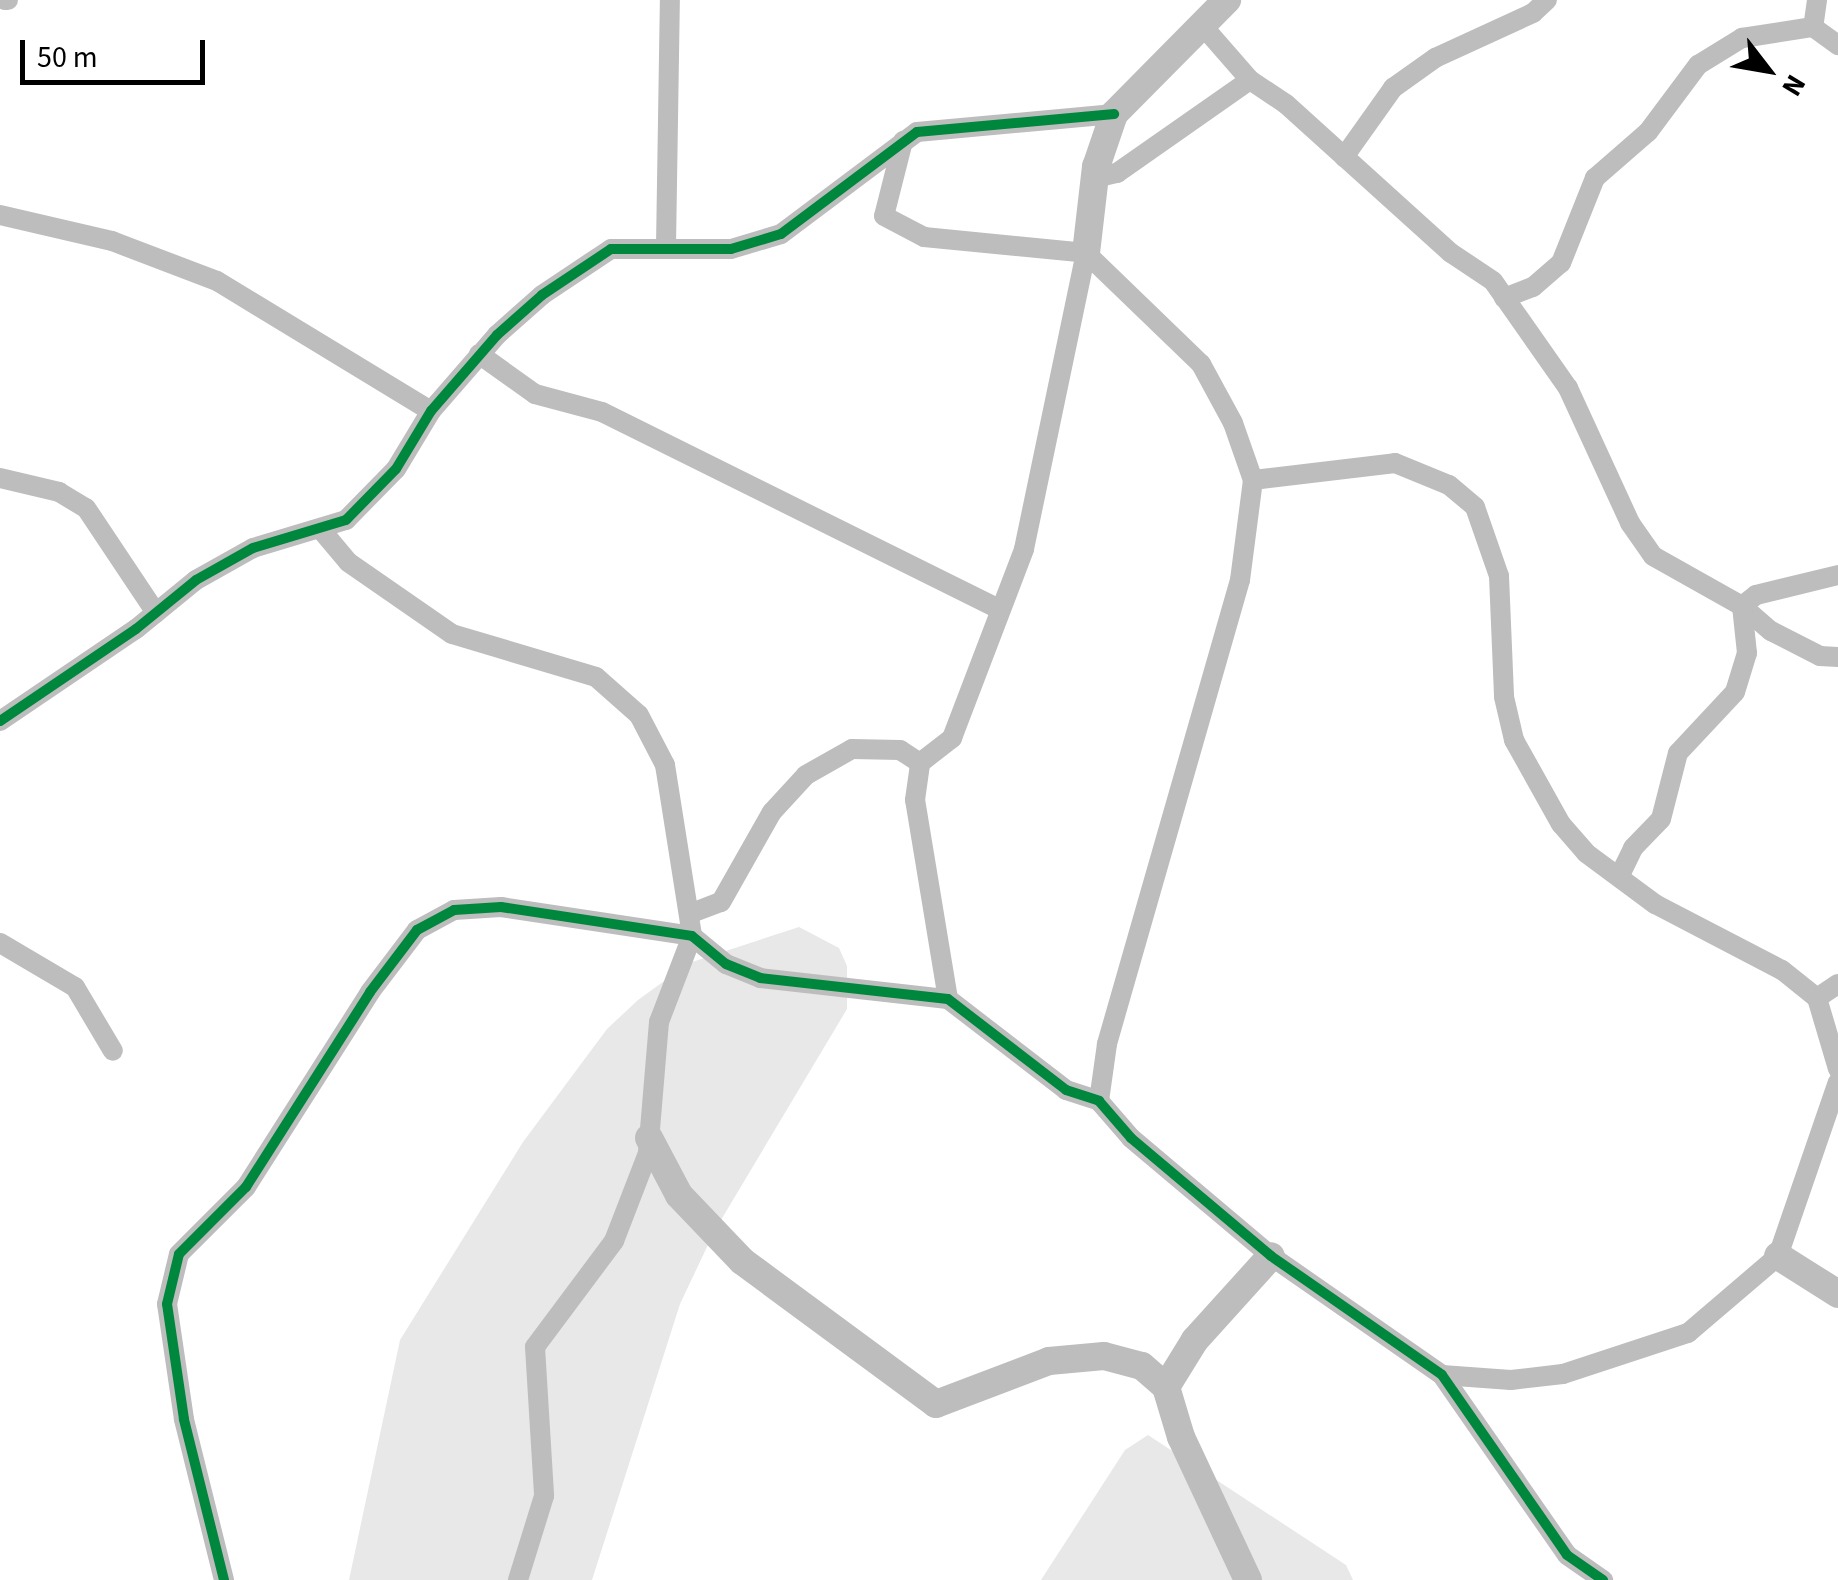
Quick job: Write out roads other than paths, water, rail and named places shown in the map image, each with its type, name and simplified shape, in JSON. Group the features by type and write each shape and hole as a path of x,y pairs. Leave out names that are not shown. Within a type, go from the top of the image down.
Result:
{"street":[{"path":"666,247 670,0"},
{"path":"948,999 916,800 920,763 952,738 1028,532 1086,253 1095,178 1114,114 1227,0"},
{"path":"1344,157 1393,88 1435,58 1533,13 1547,0"},
{"path":"1813,27 1817,0"},
{"path":"1202,24 1250,80 1504,298 1568,388 1630,523 1653,556 1742,606 1770,632 1820,656 1838,657"},
{"path":"1504,298 1533,288 1561,263 1595,178 1648,132 1698,64 1742,38 1813,27 1838,45"},
{"path":"1095,178 1118,173 1250,80"},
{"path":"0,721 156,613 196,580 253,548 323,532 346,520 396,469 431,411 479,354 542,295 611,249 731,249 782,234 917,132 1114,114"},
{"path":"902,141 883,203 884,216 899,228 959,242 1086,253 1201,364 1233,423 1253,480 1240,580 1108,1044 1099,1100"},
{"path":"0,215 112,241 216,282 431,411"},
{"path":"479,354 535,394 602,412 998,609"},
{"path":"1253,480 1394,463 1449,484 1476,507 1499,576 1504,697 1514,740 1561,824 1586,853 1654,904 1782,970 1817,998 1838,1069"},
{"path":"0,478 59,492 86,508 156,613"},
{"path":"323,532 348,562 452,634 596,677 639,715 666,765 691,925 660,1022 650,1138 614,1242 535,1348 544,1496 518,1580"},
{"path":"1742,606 1756,595 1838,575"},
{"path":"1620,875 1632,848 1662,819 1678,753 1735,692 1747,653 1742,606"},
{"path":"691,925 720,902 772,812 806,775 852,749 900,750 920,763"},
{"path":"224,1580 184,1419 168,1304 180,1254 246,1187 370,992 418,930 454,910 501,906 691,925 726,964 760,978 948,999 1066,1090 1099,1100 1132,1138 1271,1256 1442,1374 1566,1555 1602,1580"},
{"path":"0,943 76,987 113,1051"},
{"path":"1817,998 1838,984"},
{"path":"1442,1374 1512,1380 1563,1374 1688,1333 1778,1256 1838,1082"},
{"path":"650,1138 679,1195 742,1261 936,1404 1049,1361 1104,1356 1142,1366 1166,1387 1181,1437 1248,1580"},
{"path":"1166,1387 1195,1340 1271,1256"},
{"path":"1778,1256 1838,1294"}]}
